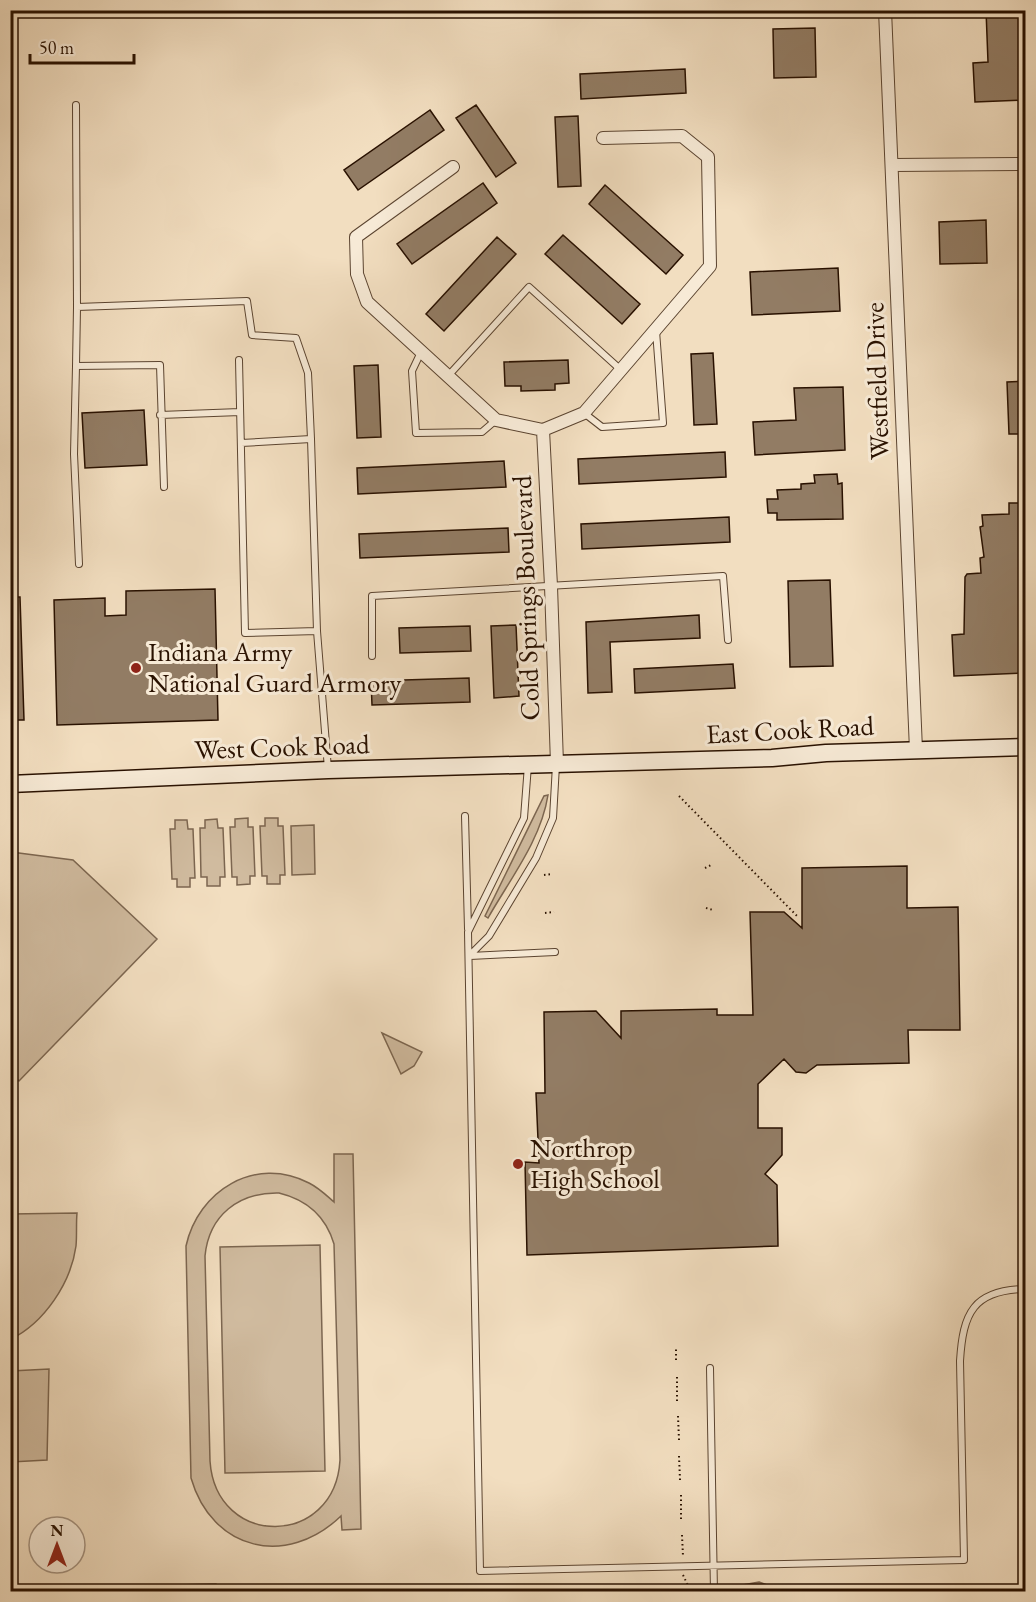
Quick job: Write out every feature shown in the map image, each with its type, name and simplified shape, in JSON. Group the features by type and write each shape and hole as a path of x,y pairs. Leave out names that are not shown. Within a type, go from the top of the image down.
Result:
{"main road":[{"name":"East Cook Road","path":"556,764 1026,747"},
{"name":"West Cook Road","path":"10,784 328,770 556,764"}],"street":[{"name":"Westfield Drive","path":"885,10 916,750"},
{"path":"453,167 356,237 357,274 367,302 496,420 543,430 584,413 710,266 708,157 682,136 603,138"},
{"path":"893,165 1026,164"},
{"name":"Cold Springs Boulevard","path":"543,430 551,586 556,764"}],"lane":[{"path":"76,105 77,307 74,454 79,564"},
{"path":"448,376 529,287 621,370"},
{"path":"77,307 247,301 252,335 296,338 308,373 317,631 328,770"},
{"path":"584,413 602,427 663,423 656,329"},
{"path":"421,351 412,371 416,433 482,432 496,420"},
{"path":"239,360 245,633 317,631"},
{"path":"76,366 160,365 164,487"},
{"path":"160,415 240,412"},
{"path":"241,443 311,439"},
{"path":"372,656 372,596 723,576 728,640"},
{"path":"469,956 489,936 536,858 553,818 556,764"},
{"path":"468,932 524,818 528,765"},
{"path":"465,816 480,1571 964,1560 960,1361 962,1333 969,1311 994,1293 1026,1289"},
{"path":"469,956 555,952"},
{"path":"710,1368 714,1592"}],"path":[{"path":"679,796 798,917"},
{"path":"705,868 713,864"},
{"path":"544,875 552,874"},
{"path":"706,908 713,910"},
{"path":"546,913 554,912"},
{"path":"676,1348 676,1360"},
{"path":"677,1377 677,1402"},
{"path":"678,1416 679,1440"},
{"path":"679,1456 680,1480"},
{"path":"681,1495 681,1519"},
{"path":"682,1535 683,1559"},
{"path":"683,1574 691,1592"},
{"path":"887,1592 1026,1588"}],"shaded area":[{"path":"548,795 539,828 532,843 488,918 485,916 544,796"},
{"path":"248,818 248,827 253,827 255,876 250,876 250,884 237,885 237,877 232,877 230,827 235,827 235,819"},
{"path":"265,818 278,818 278,826 283,826 285,875 280,875 280,884 267,884 267,876 262,876 260,826 265,826"},
{"path":"217,819 218,828 223,828 225,877 220,877 220,886 207,886 207,877 201,877 200,828 205,828 205,820"},
{"path":"175,820 187,820 188,829 193,829 195,878 190,878 190,887 177,887 177,879 172,879 170,829 175,829"},
{"path":"314,825 315,874 292,875 291,826"},
{"path":"11,852 73,860 157,939 19,1081 10,1072"},
{"path":"382,1033 422,1052 414,1066 401,1074"},
{"path":"334,1154 353,1154 361,1529 342,1530 341,1516 320,1532 298,1542 275,1546 254,1544 233,1536 216,1522 201,1503 191,1478 186,1246 193,1226 203,1209 232,1183 250,1176 269,1173 289,1175 313,1185 334,1202","holes":["279,1193 307,1205 321,1218 334,1244 340,1460 333,1489 318,1510 298,1522 275,1526 252,1523 232,1510 217,1490 210,1461 205,1256 213,1229 228,1209 239,1202 264,1194"]},
{"path":"77,1213 76,1246 62,1287 45,1312 23,1332 11,1339 11,1214"},
{"path":"320,1245 325,1471 225,1473 220,1247"},
{"path":"49,1369 47,1460 11,1462 11,1371"},
{"path":"759,1582 780,1590 797,1591 734,1591 737,1586"},
{"path":"216,1584 222,1591 10,1591 11,1589"}],"building":[{"path":"986,10 1026,10 1026,100 975,102 973,63 988,62"},
{"path":"815,28 816,77 774,78 773,29"},
{"path":"685,69 686,93 581,99 580,74"},
{"path":"476,105 516,163 496,177 456,118"},
{"path":"430,110 444,130 358,190 344,170"},
{"path":"578,116 581,186 558,187 555,117"},
{"path":"483,183 497,203 412,264 397,244"},
{"path":"605,185 683,255 666,274 589,204"},
{"path":"986,220 987,263 940,264 939,222"},
{"path":"563,235 640,304 622,324 545,254"},
{"path":"497,237 516,254 444,331 426,314"},
{"path":"838,268 840,311 752,315 750,272"},
{"path":"713,353 717,424 694,425 691,354"},
{"path":"568,360 569,383 555,384 555,390 521,391 521,386 505,386 504,362"},
{"path":"378,365 381,437 357,438 354,366"},
{"path":"1026,381 1026,434 1009,434 1007,382"},
{"path":"843,387 845,450 755,455 753,422 796,420 794,388"},
{"path":"144,410 147,465 85,468 82,413"},
{"path":"725,452 726,477 579,484 578,459"},
{"path":"504,461 506,487 358,494 357,468"},
{"path":"837,474 838,484 842,483 843,519 777,520 777,513 768,513 767,499 778,499 777,490 801,489 801,484 815,483 814,475"},
{"path":"1009,503 1022,503 1022,514 1026,514 1026,649 1021,649 1021,673 954,676 952,635 964,634 965,577 967,574 981,573 980,558 984,557 980,527 983,526 982,515 1009,514"},
{"path":"729,517 730,542 582,549 581,524"},
{"path":"508,528 509,552 360,558 359,534"},
{"path":"830,580 833,666 790,667 788,581"},
{"name":"Indiana Army National Guard Armory","path":"215,589 218,720 57,725 54,600 105,598 105,616 126,615 126,591"},
{"path":"10,597 20,597 24,720 10,720"},
{"path":"699,615 700,638 610,642 612,692 588,693 586,622"},
{"path":"516,625 519,696 494,698 491,626"},
{"path":"470,626 471,651 400,653 399,628"},
{"path":"733,664 735,688 635,693 634,669"},
{"path":"469,678 470,702 372,705 371,681"},
{"name":"Northrop High School","path":"907,866 907,908 958,907 960,1030 908,1030 909,1063 817,1065 806,1073 796,1072 784,1059 758,1084 758,1128 782,1128 782,1155 765,1174 777,1185 778,1246 527,1255 525,1162 539,1163 536,1093 545,1093 544,1012 596,1011 621,1038 621,1011 717,1009 717,1015 753,1015 750,912 784,912 802,928 802,868"}],"place":[{"name":"Indiana Army National Guard Armory","path":"136,668"},
{"name":"Northrop High School","path":"518,1164"}]}
